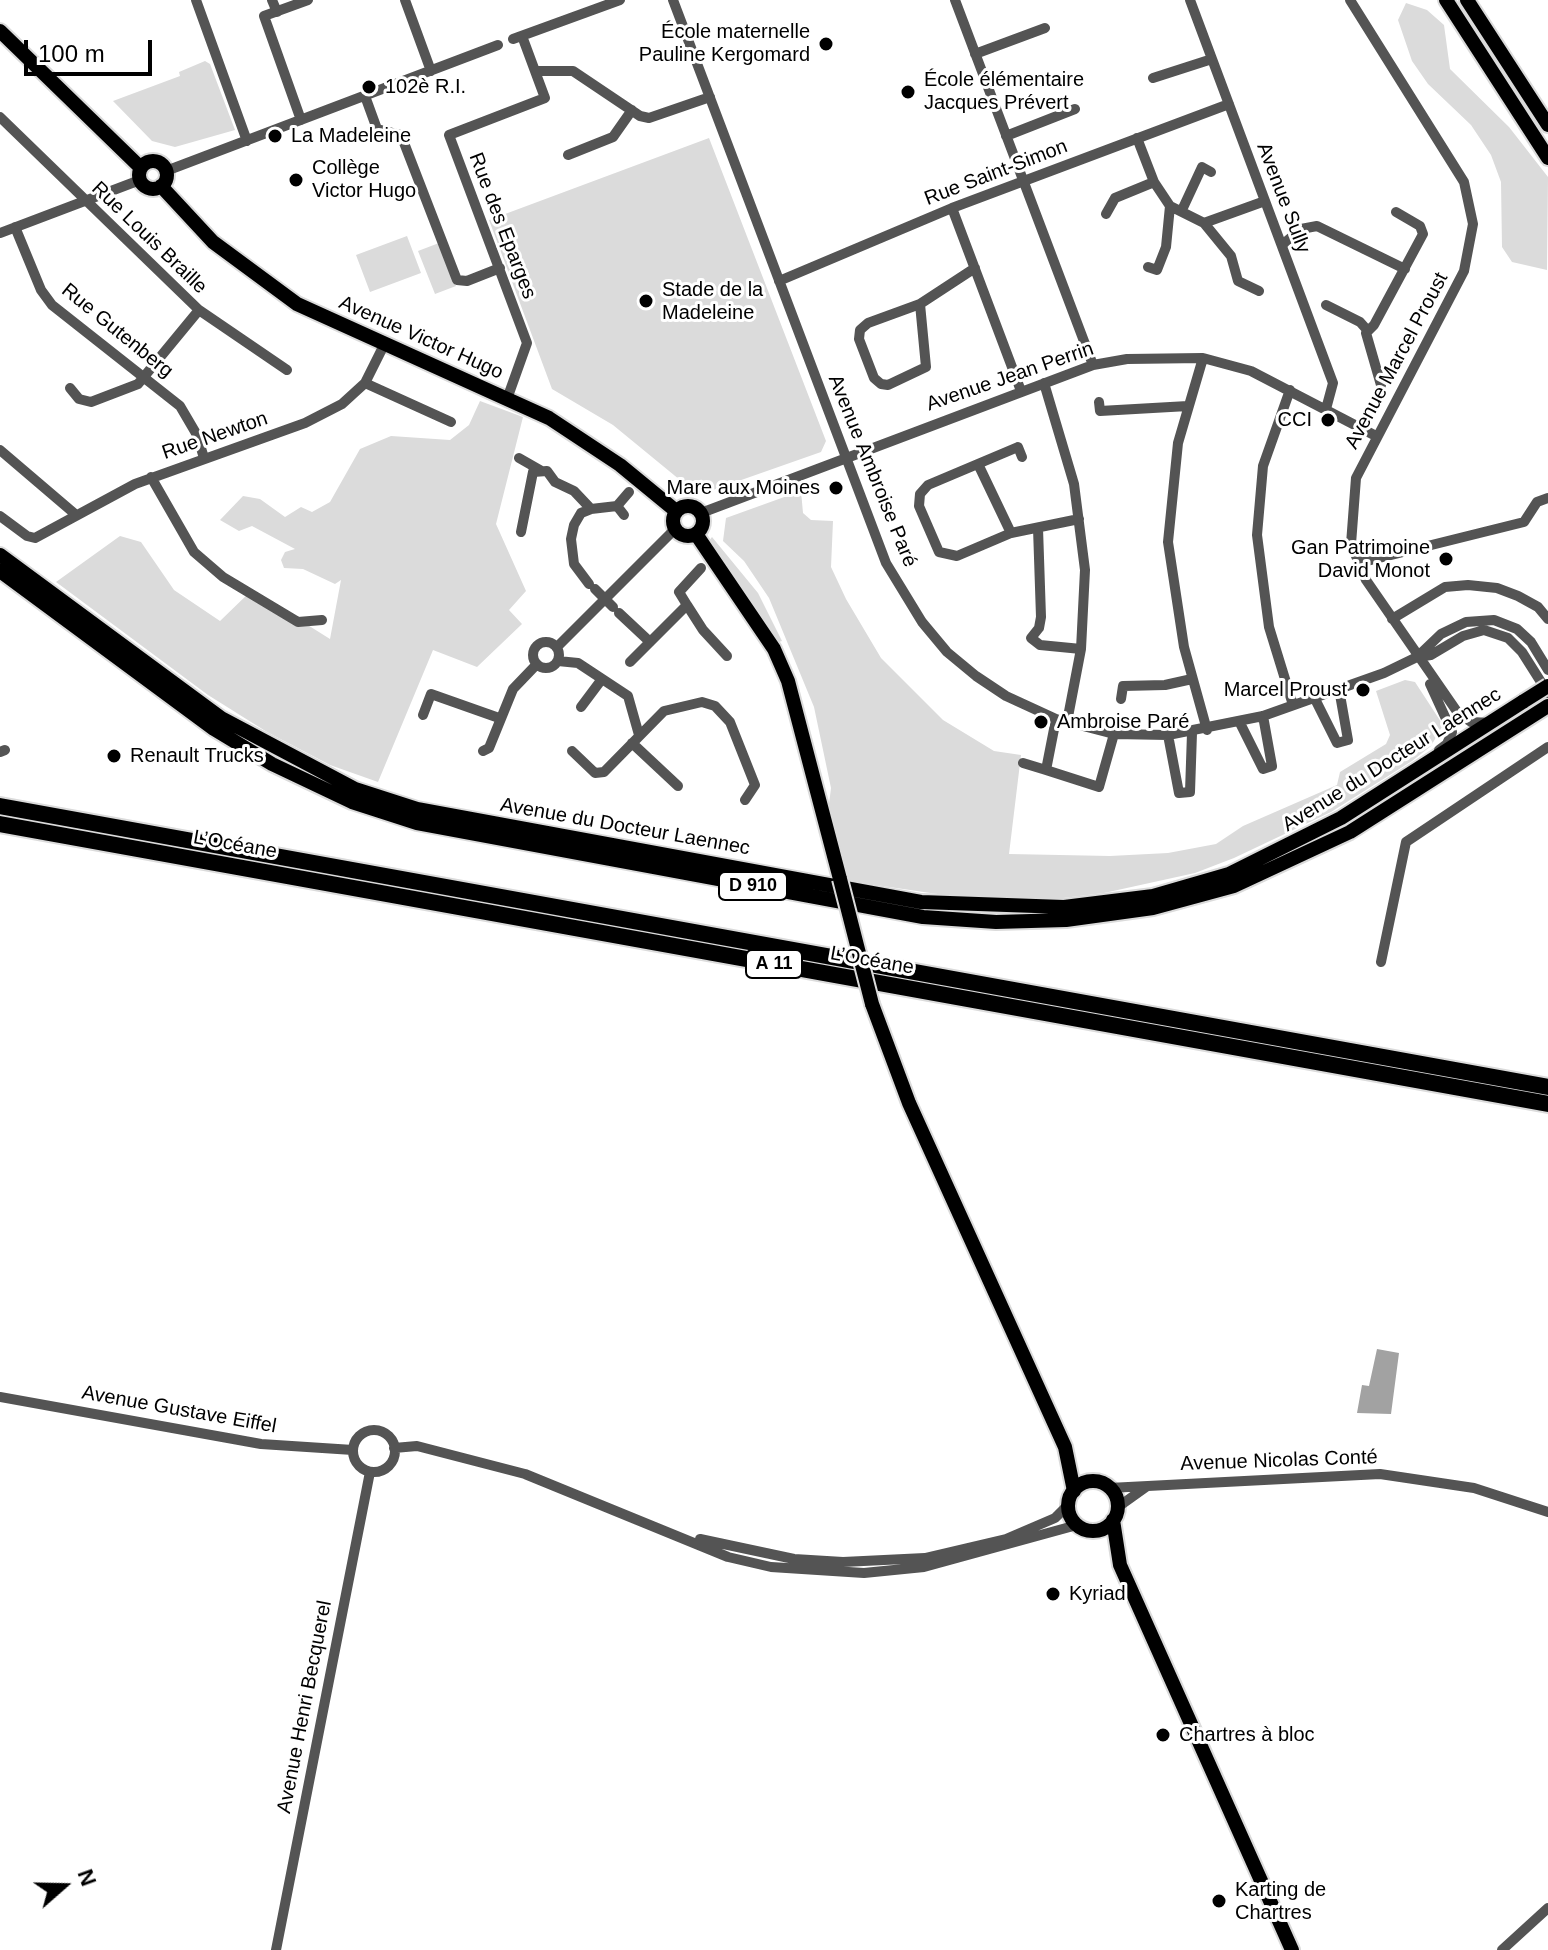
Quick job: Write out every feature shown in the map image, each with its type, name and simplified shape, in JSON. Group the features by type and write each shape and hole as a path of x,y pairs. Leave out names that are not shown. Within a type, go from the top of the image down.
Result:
{"highway":[{"name":"L’Océane","path":"0,806 1548,1087"},
{"name":"L’Océane","path":"0,824 1548,1104"}],"main road":[{"path":"1446,0 1548,158"},
{"path":"1467,0 1548,125"},
{"path":"0,31 141,174 149,189 161,186 166,171 157,162 148,162 141,174"},
{"name":"Avenue Victor Hugo","path":"161,186 213,242 297,304 507,399 583,439 676,511"},
{"path":"689,505 701,513 702,527 696,534 687,536 675,529 676,511 689,505"},
{"path":"696,534 774,649 795,697 872,1004 909,1103 1065,1447 1074,1491 1068,1505 1084,1528 1120,1565"},
{"name":"Avenue du Docteur Laennec","path":"0,555 221,718 355,789 417,809 921,902 1064,907 1153,896 1229,874 1289,847 1548,686"},
{"name":"Avenue du Docteur Laennec","path":"0,571 214,729 272,764 352,802 417,823 923,917 996,922 1066,920 1153,908 1234,886 1350,832 1548,706"},
{"path":"1065,1447 1094,1482 1109,1488 1120,1565 1292,1950"},
{"path":"1074,1491 1094,1482"},
{"path":"1084,1528 1105,1528 1115,1514"}],"street":[{"path":"196,0 247,141"},
{"path":"272,0 277,12"},
{"path":"301,120 264,16 308,0"},
{"path":"405,0 431,71"},
{"name":"Rue des Eparges","path":"507,399 527,343 449,135 545,98 536,71 518,37 620,0"},
{"name":"Avenue Ambroise Paré","path":"673,0 886,563 922,622 947,652 976,676 1006,696 1062,720 1114,734 1192,733 1263,716 1417,657 1431,655 1463,636 1484,630 1508,638 1522,652 1548,693"},
{"path":"955,0 1093,365"},
{"name":"Avenue Sully","path":"1190,0 1333,383 1326,409"},
{"name":"Avenue Marcel Proust","path":"1350,0 1464,182 1473,224 1464,271 1356,478 1351,544 1392,619 1458,713 1471,722 1491,723"},
{"path":"975,54 1045,28"},
{"path":"166,171 498,45"},
{"path":"1153,78 1212,59"},
{"path":"536,71 573,71 640,116 657,117 710,97"},
{"path":"365,96 377,129 401,135 457,280 467,281 500,268"},
{"name":"Rue Saint-Simon","path":"779,281 952,208 1229,104"},
{"path":"1006,136 1075,109"},
{"path":"568,155 613,137 632,110"},
{"name":"Rue Louis Braille","path":"0,117 199,310 287,370"},
{"path":"1137,138 1154,182 1170,206 1204,223 1231,256 1238,281 1259,291"},
{"path":"1182,210 1202,167 1211,172"},
{"path":"0,233 85,201 141,174"},
{"path":"1106,214 1115,198 1154,182"},
{"path":"1204,223 1265,201"},
{"path":"1148,267 1157,270 1166,247 1170,206"},
{"path":"952,208 1021,391"},
{"path":"1381,385 1366,341 1368,331 1423,234 1420,226 1396,212"},
{"path":"1282,245 1301,229 1317,226 1405,269"},
{"name":"Rue Gutenberg","path":"15,227 41,290 52,305 180,406 197,435 204,458"},
{"path":"920,304 926,367 910,376 881,384 874,378 859,339 860,330 868,323 920,304 975,268"},
{"path":"1326,305 1360,322 1368,331"},
{"path":"70,388 79,399 98,402 129,389 144,378 199,310"},
{"name":"Rue Newton","path":"0,516 27,536 35,538 75,514 151,477 305,423 342,404 365,383 384,345"},
{"name":"Avenue Jean Perrin","path":"701,513 845,456 1093,365 1156,356 1203,358 1251,371 1376,436"},
{"path":"1203,358 1172,475 1168,542 1177,614 1207,730"},
{"path":"365,383 451,422"},
{"path":"1044,383 1067,455 1085,570 1081,649 1046,770"},
{"path":"1290,390 1263,466 1257,535 1269,627 1293,705"},
{"path":"1099,402 1100,411 1188,406"},
{"path":"1022,457 1018,447 928,485 920,494 919,506 939,552 957,556 1011,533 1079,519"},
{"path":"0,450 75,514"},
{"path":"519,458 574,491 591,509"},
{"path":"978,464 1011,533"},
{"path":"521,532 533,472 540,470"},
{"path":"151,477 194,552 223,577 298,622 322,620"},
{"path":"629,492 620,511 591,509 581,513 571,539 574,564 592,586 650,642"},
{"path":"1359,563 1524,522 1537,502 1548,498"},
{"path":"1038,528 1041,617 1039,628 1031,638 1040,645 1081,649"},
{"path":"558,661 557,647 675,529"},
{"path":"701,568 679,592 703,630 727,656"},
{"path":"1392,619 1445,587 1468,585 1497,588 1518,596 1538,607 1548,619"},
{"path":"630,662 687,605"},
{"path":"1417,657 1441,634 1466,622 1494,620 1517,629 1531,642 1548,670"},
{"path":"537,664 533,656 539,644 546,642 557,647"},
{"name":"Avenue Marcel Proust","path":"1377,795 1447,744 1452,732 1417,657"},
{"path":"537,664 550,667 558,661 578,663 628,696 636,739 678,786"},
{"path":"483,751 489,748 513,689 537,664"},
{"path":"581,707 602,679"},
{"path":"1121,699 1123,686 1165,685 1192,679"},
{"path":"1314,697 1337,743 1348,740 1339,689"},
{"path":"423,715 431,694 499,718"},
{"path":"572,751 595,773 604,772 664,711 702,702 715,706 730,722 738,749 753,774 755,785 745,800"},
{"path":"1240,723 1263,769 1272,766 1263,716"},
{"path":"1168,735 1179,793 1190,792 1192,733"},
{"path":"1023,763 1099,787 1114,734"},
{"path":"1381,962 1406,842 1548,747"},
{"name":"Avenue Gustave Eiffel","path":"0,1397 261,1444 353,1450"},
{"path":"370,1431 383,1433 394,1448 388,1467 370,1472 359,1466 353,1450 358,1438 370,1431"},
{"path":"394,1448 417,1446 525,1474 728,1557 771,1567 864,1573 937,1564 1084,1528"},
{"name":"Avenue Henri Becquerel","path":"276,1950 370,1472"},
{"name":"Avenue Nicolas Conté","path":"1109,1488 1151,1484 1237,1484 1330,1474 1380,1474 1474,1488 1548,1512"},
{"path":"1115,1514 1151,1484"},
{"path":"772,1562 794,1559 885,1561 966,1550 1039,1526 1068,1505"},
{"path":"667,1532 794,1559"},
{"path":"1502,1950 1548,1908"}],"shaded area":[{"path":"1406,3 1427,10 1444,25 1450,69 1509,127 1548,177 1547,270 1512,262 1502,247 1501,182 1491,155 1471,125 1428,84 1412,61 1398,20"},
{"path":"205,61 210,64 235,130 175,147 152,141 113,101 180,76 179,72"},
{"name":"Stade de la Madeleine","path":"709,138 826,441 821,452 710,491 680,480 613,425 552,389 489,220"},
{"path":"407,236 421,273 370,292 356,255"},
{"path":"439,243 456,286 435,294 418,251"},
{"path":"480,401 523,417 496,524 526,591 509,610 522,624 477,667 433,650 378,782 330,765 267,732 208,695 56,582 120,536 141,542 174,590 220,621 252,590 330,639 341,580 335,584 303,569 284,568 281,560 285,552 295,549 252,526 239,531 220,520 243,496 260,499 285,517 301,507 312,512 330,502 360,449 391,436 450,440 469,425"},
{"path":"801,491 803,513 811,520 833,521 831,567 881,658 943,720 994,751 1021,755 1009,854 1110,856 1168,853 1216,844 1243,826 1337,785 1340,772 1386,744 1390,735 1376,691 1405,680 1415,682 1443,725 1431,746 1412,761 1331,812 1195,873 1104,893 1055,899 965,898 848,881 829,804 831,788 814,707 769,598 744,561 723,541 726,518"},
{"path":"712,537 758,593 782,641 776,643 715,553 709,541"},
{"path":"1377,1349 1399,1353 1391,1414 1357,1413 1362,1385 1369,1386"}],"place":[{"name":"École maternelle Pauline Kergomard","path":"826,44"},
{"name":"102è R.I.","path":"369,87"},
{"name":"École élémentaire Jacques Prévert","path":"908,92"},
{"name":"La Madeleine","path":"275,136"},
{"name":"Collège Victor Hugo","path":"296,180"},
{"name":"Stade de la Madeleine","path":"646,301"},
{"name":"CCI","path":"1328,420"},
{"name":"Mare aux Moines","path":"836,488"},
{"name":"Gan Patrimoine David Monot","path":"1446,559"},
{"name":"Marcel Proust","path":"1363,690"},
{"name":"Ambroise Paré","path":"1041,722"},
{"name":"Renault Trucks","path":"114,756"},
{"name":"Kyriad","path":"1053,1594"},
{"name":"Chartres à bloc","path":"1163,1735"},
{"name":"Karting de Chartres","path":"1219,1901"}]}
